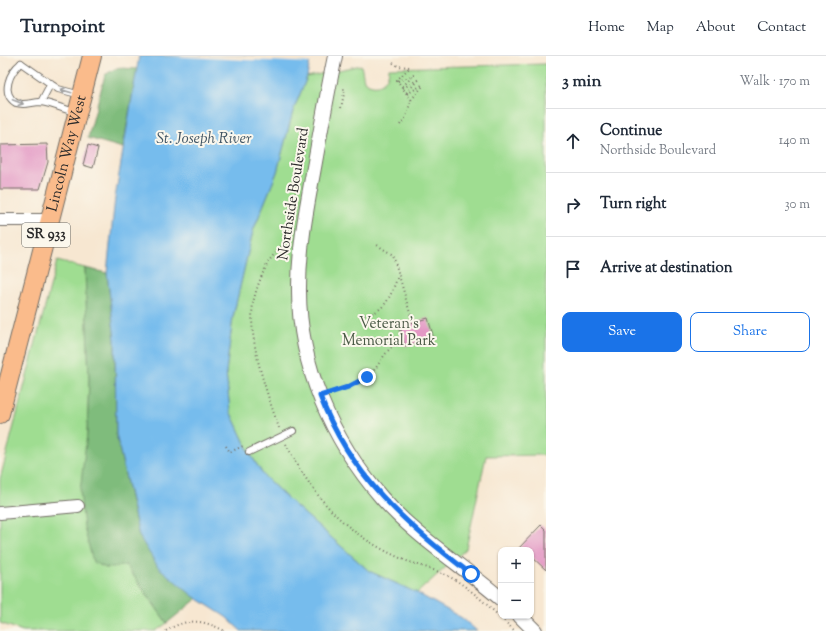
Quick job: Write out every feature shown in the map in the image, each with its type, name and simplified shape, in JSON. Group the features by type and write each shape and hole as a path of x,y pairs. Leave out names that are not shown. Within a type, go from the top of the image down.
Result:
{"main road":[{"name":"Lincoln Way West","path":"0,414 3,395 92,56"}],"street":[{"name":"Northside Boulevard","path":"335,56 304,224 299,265 302,331 307,355 320,396 337,434 348,454 383,499 423,536 498,597"},
{"path":"0,220 50,220"},
{"path":"0,513 78,506"},
{"path":"523,619 535,631"}],"lane":[{"path":"77,113 42,102 26,105 15,102 8,95 6,84 12,70 22,59 58,89 82,96"},
{"path":"42,102 50,83"},
{"path":"250,452 294,431"}],"path":[{"path":"393,63 398,66 410,67 396,80 411,100"},
{"path":"398,81 415,76 402,87"},
{"path":"402,87 419,79 407,94"},
{"path":"400,125 406,117 411,100 423,86 422,85 407,94"},
{"path":"320,396 348,387 367,377 388,351 396,343 402,342 398,323 412,320 393,255 377,245"},
{"path":"364,315 374,314 387,302 399,275"},
{"path":"166,631 188,622 198,621 225,631"}],"green space":[{"name":"Veteran's Memorial Park","path":"546,64 546,455 486,456 466,549 417,593 369,571 264,476 249,452 230,411 226,372 233,317 253,231 277,172 293,111 307,77 361,65 364,81 369,84 378,85 385,81 389,68"},
{"path":"121,68 137,69 123,148 88,138 105,75 113,70"},
{"path":"57,261 85,268 89,379 87,434 106,568 126,565 167,623 156,631 23,631 0,623 0,479"},
{"path":"85,268 107,273 115,340 116,434 139,536 198,598 167,623 126,565 106,568 93,562 84,527 80,491 87,434 89,379"}],"water":[{"name":"St. Joseph River","path":"139,56 311,56 307,77 293,111 277,172 253,231 233,317 226,372 230,411 249,452 264,476 289,500 369,571 417,593 462,618 477,631 241,631 226,617 193,596 158,567 139,536 116,434 115,340 107,273 115,198"}],"pier":[{"path":"166,56 313,56 311,63"}],"building":[{"path":"47,144 48,162 40,189 0,189 0,145"},
{"path":"88,145 98,148 93,168 83,165"},
{"path":"428,318 434,339 405,346 400,326"},
{"path":"541,525 546,530 546,570 534,559 534,547 520,547"}],"route":[{"path":"367,377 348,387 320,396 324,408 337,434 348,454 365,478 383,499 423,536 471,574"}]}
